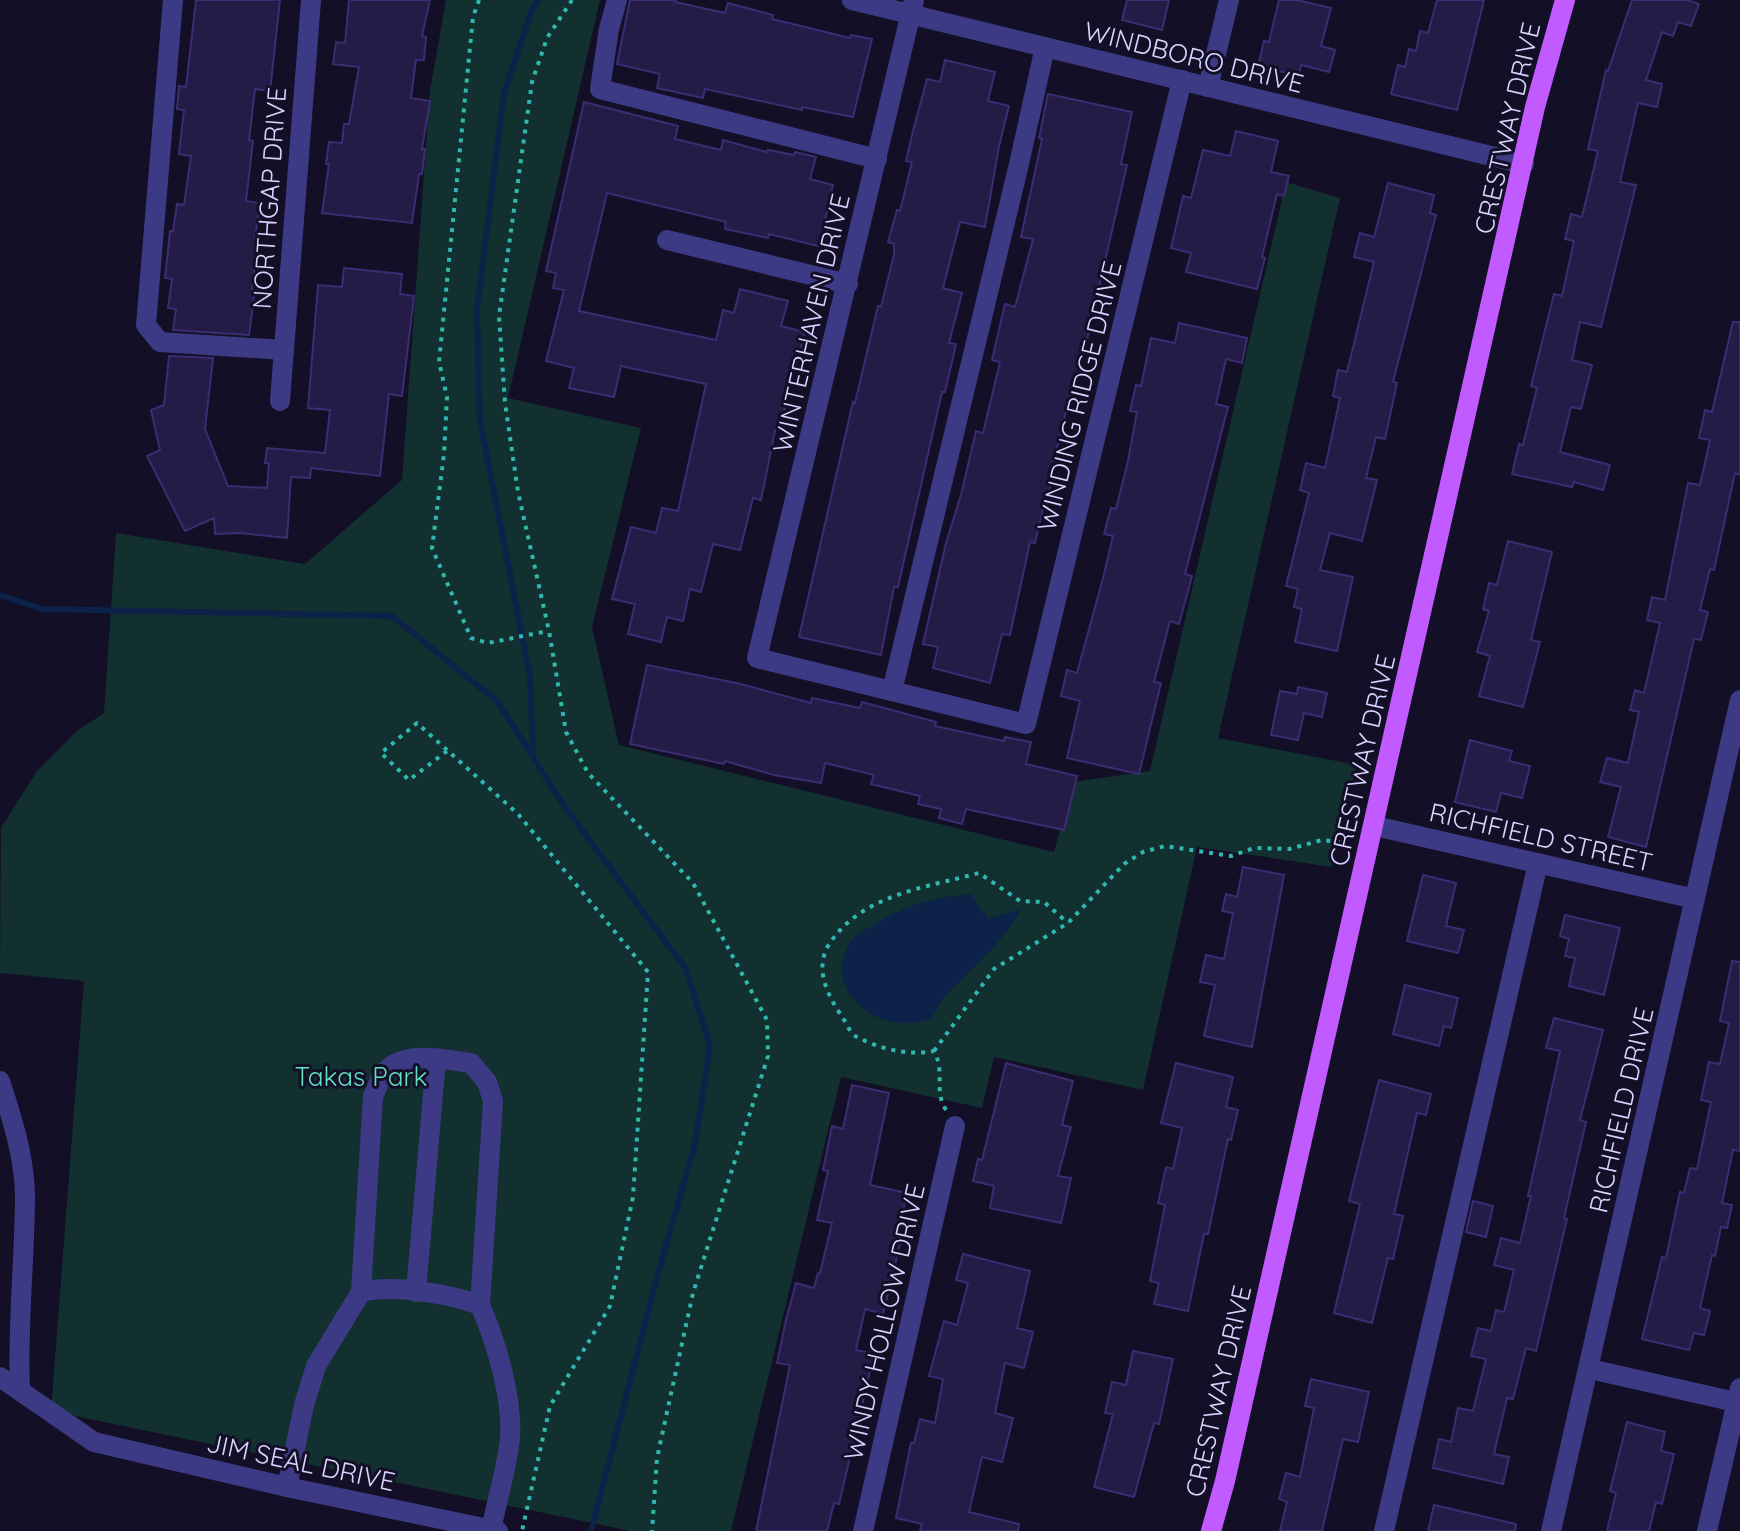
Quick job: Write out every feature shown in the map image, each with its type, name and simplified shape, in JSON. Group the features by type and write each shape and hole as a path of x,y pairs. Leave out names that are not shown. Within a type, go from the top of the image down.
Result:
{"main road":[{"name":"CRESTWAY DRIVE","path":"1211,1531 1372,836 1535,107 1565,0"}],"street":[{"path":"173,0 146,325 160,342 284,350"},
{"name":"NORTHGAP DRIVE","path":"280,401 311,0"},
{"path":"617,0 609,29 600,89 877,159"},
{"name":"WINDBORO DRIVE","path":"852,0 912,7 1045,47 1524,164"},
{"path":"1208,87 1229,0"},
{"name":"WINTERHAVEN DRIVE","path":"892,691 757,658 912,7"},
{"path":"892,691 1045,47"},
{"name":"WINDING RIDGE DRIVE","path":"892,691 1026,724 1182,80"},
{"path":"667,240 848,284"},
{"name":"RICHFIELD DRIVE","path":"1551,1531 1740,700"},
{"name":"RICHFIELD STREET","path":"1372,836 1538,863 1695,899"},
{"path":"1384,1531 1538,863"},
{"path":"287,1487 304,1405 316,1366 361,1292 373,1096 385,1072 405,1059 471,1063 487,1082 493,1101 480,1305 495,1340 510,1424 495,1530"},
{"path":"416,1292 436,1059"},
{"path":"0,1081 18,1140 25,1192 18,1337 20,1390"},
{"name":"WINDY HOLLOW DRIVE","path":"863,1531 955,1126"},
{"path":"361,1292 377,1288 416,1292 465,1299 480,1305"},
{"path":"1590,1369 1739,1398 1707,1531"},
{"path":"0,1377 20,1390"},
{"name":"JIM SEAL DRIVE","path":"20,1390 94,1442 287,1487 495,1530"}],"path":[{"path":"479,0 473,17 439,362 447,397 444,454 432,548 471,638 488,643 549,631"},
{"path":"572,0 547,38 532,82 499,316 505,403 518,492 549,631 566,732 588,773 693,883 767,1020 768,1056 687,1322 657,1458 652,1531"},
{"path":"447,751 409,780 381,753 417,723 518,814 648,972 633,1197 610,1306 550,1406 522,1531"},
{"path":"1068,923 1044,902 1020,901 979,873 895,895 859,913 831,940 822,973 829,998 854,1036 890,1049 916,1054 934,1051 994,969 1068,923 1124,864 1143,852 1165,846 1231,856 1254,848 1289,849 1322,840 1372,836"},
{"path":"934,1051 941,1066 939,1098"}],"green space":[{"name":"Takas Park","path":"446,0 600,0 508,398 641,428 592,627 619,745 1054,852 1073,782 1150,771 1286,182 1340,198 1218,738 1357,765 1332,867 1197,847 1143,1090 994,1057 982,1108 841,1077 731,1531 631,1531 51,1411 84,981 0,973 1,828 37,771 77,731 104,713 116,533 305,564 402,480 430,91"}],"water":[{"path":"971,894 988,919 1021,909 1003,937 941,1001 932,1017 917,1022 891,1022 862,1008 844,984 842,970 844,954 853,939 909,907"}],"building":[{"path":"196,0 280,0 270,91 255,89 249,140 253,141 246,201 260,203 249,335 173,330 176,309 168,308 172,279 165,278 170,231 173,231 177,204 184,205 191,156 179,154 184,110 177,109 179,86 186,87"},
{"path":"349,0 430,0 422,36 426,37 424,60 416,60 411,98 430,101 422,149 425,149 422,174 419,174 412,223 322,213 329,142 342,143 344,124 349,124 359,67 333,64 336,42 345,43"},
{"path":"630,0 676,0 725,13 728,3 773,15 772,19 850,38 851,35 872,39 853,117 802,107 802,110 705,89 703,98 657,88 660,74 617,64"},
{"path":"1127,0 1169,0 1162,30 1122,20"},
{"path":"1279,0 1297,0 1331,8 1321,46 1335,50 1329,72 1301,65 1299,76 1258,66 1264,41 1269,42"},
{"path":"1437,0 1484,0 1457,110 1391,94 1398,65 1405,67 1409,49 1416,51 1420,31 1428,33"},
{"path":"1632,0 1687,0 1699,4 1691,26 1678,22 1673,36 1662,32 1646,80 1662,84 1657,107 1638,103 1620,182 1636,185 1601,327 1580,322 1572,360 1592,365 1581,409 1571,407 1560,452 1610,465 1603,490 1574,482 1572,487 1512,474 1519,444 1523,445 1537,388 1531,386 1554,294 1562,296 1574,241 1565,239 1571,214 1582,217 1598,151 1588,149 1606,70"},
{"path":"945,60 995,72 988,101 1009,106 985,227 960,222 943,288 962,293 949,343 956,344 945,392 942,392 898,587 894,587 881,655 799,637 853,402 894,255 894,244 888,242 897,210 900,211 912,162 906,161 913,131 927,79 940,82"},
{"path":"1048,94 1132,112 1121,164 1127,165 1048,496 1035,543 1030,542 1010,635 1002,634 990,683 933,668 938,647 923,644 976,431 983,433 1000,362 992,360 1005,304 1015,307 1033,239 1021,237 1042,139 1039,138"},
{"path":"584,102 678,126 675,139 721,150 723,140 767,152 794,155 795,152 816,157 810,179 833,185 822,247 769,234 768,238 725,229 726,222 607,193 579,311 716,340 723,310 734,313 740,289 788,301 781,326 805,332 780,427 776,426 761,500 753,498 740,550 713,544 701,592 690,589 683,621 667,617 661,642 628,634 635,604 612,599 631,527 656,533 662,508 678,511 706,384 621,366 614,397 569,388 574,368 546,361 564,290 553,288 556,273 546,271"},
{"path":"1236,131 1278,141 1271,172 1289,176 1284,196 1277,194 1257,289 1186,272 1191,253 1171,248 1183,196 1191,198 1203,150 1230,156"},
{"path":"1388,183 1434,195 1430,213 1436,215 1393,382 1397,383 1385,439 1376,437 1366,478 1377,480 1362,541 1330,533 1320,570 1353,577 1337,651 1295,642 1302,609 1294,607 1298,589 1286,586 1309,493 1300,490 1306,463 1325,468 1340,398 1333,396 1338,370 1347,372 1374,262 1354,257 1360,233 1374,237"},
{"path":"344,268 402,274 400,294 414,296 402,396 389,394 380,476 311,468 310,478 291,477 287,538 215,534 214,518 185,531 147,456 160,450 151,410 164,405 169,356 213,358 205,429 228,486 267,488 267,448 325,453 330,410 308,408 318,285 342,287"},
{"path":"1733,322 1740,322 1740,475 1735,473 1714,570 1710,569 1700,610 1708,612 1701,640 1694,639 1646,847 1608,837 1621,787 1600,782 1607,758 1628,763 1639,712 1630,710 1635,690 1644,693 1660,623 1647,620 1652,597 1665,600 1688,483 1700,485 1710,440 1699,438 1705,410 1712,412"},
{"path":"1179,323 1247,338 1242,363 1226,359 1216,404 1228,407 1185,574 1192,576 1179,624 1170,621 1154,682 1161,683 1139,774 1067,758 1080,701 1061,696 1067,670 1077,673 1103,578 1113,536 1104,534 1111,508 1116,509 1128,461 1137,412 1130,411 1136,385 1141,386 1151,338 1175,343"},
{"path":"1508,541 1552,552 1531,640 1540,642 1523,707 1479,696 1490,656 1477,652 1489,611 1483,609 1489,583 1497,585"},
{"path":"647,665 741,684 811,703 812,698 860,708 862,702 936,722 935,726 1004,741 1005,737 1031,742 1026,764 1077,776 1064,830 966,809 962,824 939,818 941,809 918,804 920,796 871,784 874,775 825,763 821,783 630,744"},
{"path":"1298,687 1327,693 1322,717 1304,713 1298,740 1271,735 1280,691 1297,694"},
{"path":"1470,740 1512,751 1509,761 1530,766 1522,798 1501,793 1496,812 1455,802"},
{"path":"1243,867 1284,875 1252,1047 1204,1036 1215,985 1200,982 1206,955 1224,959 1233,913 1222,911 1226,894 1237,897"},
{"path":"1423,875 1456,883 1446,926 1464,930 1458,953 1407,941"},
{"path":"1565,915 1620,928 1604,995 1569,986 1575,958 1565,956 1569,939 1560,936"},
{"path":"1732,961 1740,962 1740,1151 1733,1150 1722,1203 1732,1205 1727,1228 1721,1227 1715,1256 1712,1255 1700,1308 1710,1311 1704,1335 1694,1333 1689,1350 1642,1339 1662,1257 1666,1258 1680,1192 1684,1193 1690,1168 1697,1169 1711,1102 1701,1100 1709,1062 1720,1064 1729,1023 1720,1021"},
{"path":"1405,985 1458,998 1451,1028 1444,1026 1439,1046 1393,1034"},
{"path":"1554,1018 1603,1030 1580,1120 1586,1122 1536,1351 1526,1348 1513,1399 1507,1398 1494,1454 1509,1457 1503,1484 1433,1468 1439,1439 1451,1442 1458,1408 1473,1411 1486,1359 1471,1356 1478,1328 1491,1331 1496,1310 1504,1312 1514,1270 1494,1265 1501,1238 1520,1243 1560,1051 1546,1048"},
{"path":"1006,1063 1073,1081 1062,1125 1071,1127 1058,1176 1071,1178 1061,1223 990,1208 994,1186 973,1181 978,1159 982,1160"},
{"path":"1176,1063 1233,1077 1226,1107 1238,1110 1231,1140 1228,1139 1208,1234 1204,1234 1188,1311 1154,1304 1159,1283 1150,1281 1165,1205 1158,1203 1166,1167 1173,1169 1182,1128 1161,1123"},
{"path":"1379,1080 1431,1094 1426,1115 1417,1113 1394,1214 1403,1216 1393,1259 1388,1258 1372,1323 1334,1313 1360,1204 1349,1201"},
{"path":"852,1085 889,1093 870,1185 907,1193 897,1239 901,1240 883,1314 865,1309 856,1350 874,1354 839,1504 834,1503 827,1531 756,1531 790,1365 777,1363 786,1320 796,1283 814,1288 820,1273 832,1223 817,1220 828,1171 823,1170 832,1126 843,1129"},
{"path":"1473,1201 1493,1206 1486,1237 1466,1232"},
{"path":"963,1254 1030,1271 1017,1328 1033,1332 1024,1368 1005,1363 995,1413 1013,1418 1002,1462 982,1457 969,1512 1019,1524 1018,1531 920,1531 922,1524 896,1518 911,1443 914,1443 920,1419 935,1423 943,1379 929,1376 944,1321 957,1325 968,1283 956,1280"},
{"path":"1133,1351 1173,1359 1159,1424 1154,1423 1134,1497 1094,1487 1113,1414 1105,1413 1112,1382 1126,1385"},
{"path":"1311,1379 1369,1392 1358,1442 1343,1439 1322,1531 1280,1531 1287,1502 1279,1499 1286,1473 1300,1477 1314,1408 1305,1406"},
{"path":"1627,1422 1665,1432 1661,1451 1674,1454 1662,1504 1656,1502 1649,1531 1607,1531 1616,1493 1610,1491"},
{"path":"1434,1505 1516,1524 1515,1531 1428,1531"}],"waterway":[{"path":"533,755 530,676 480,421 477,310 504,93 532,9 538,0"},
{"path":"0,595 42,609 392,616 498,702 562,803 686,969 710,1046 695,1144 591,1531"}]}
